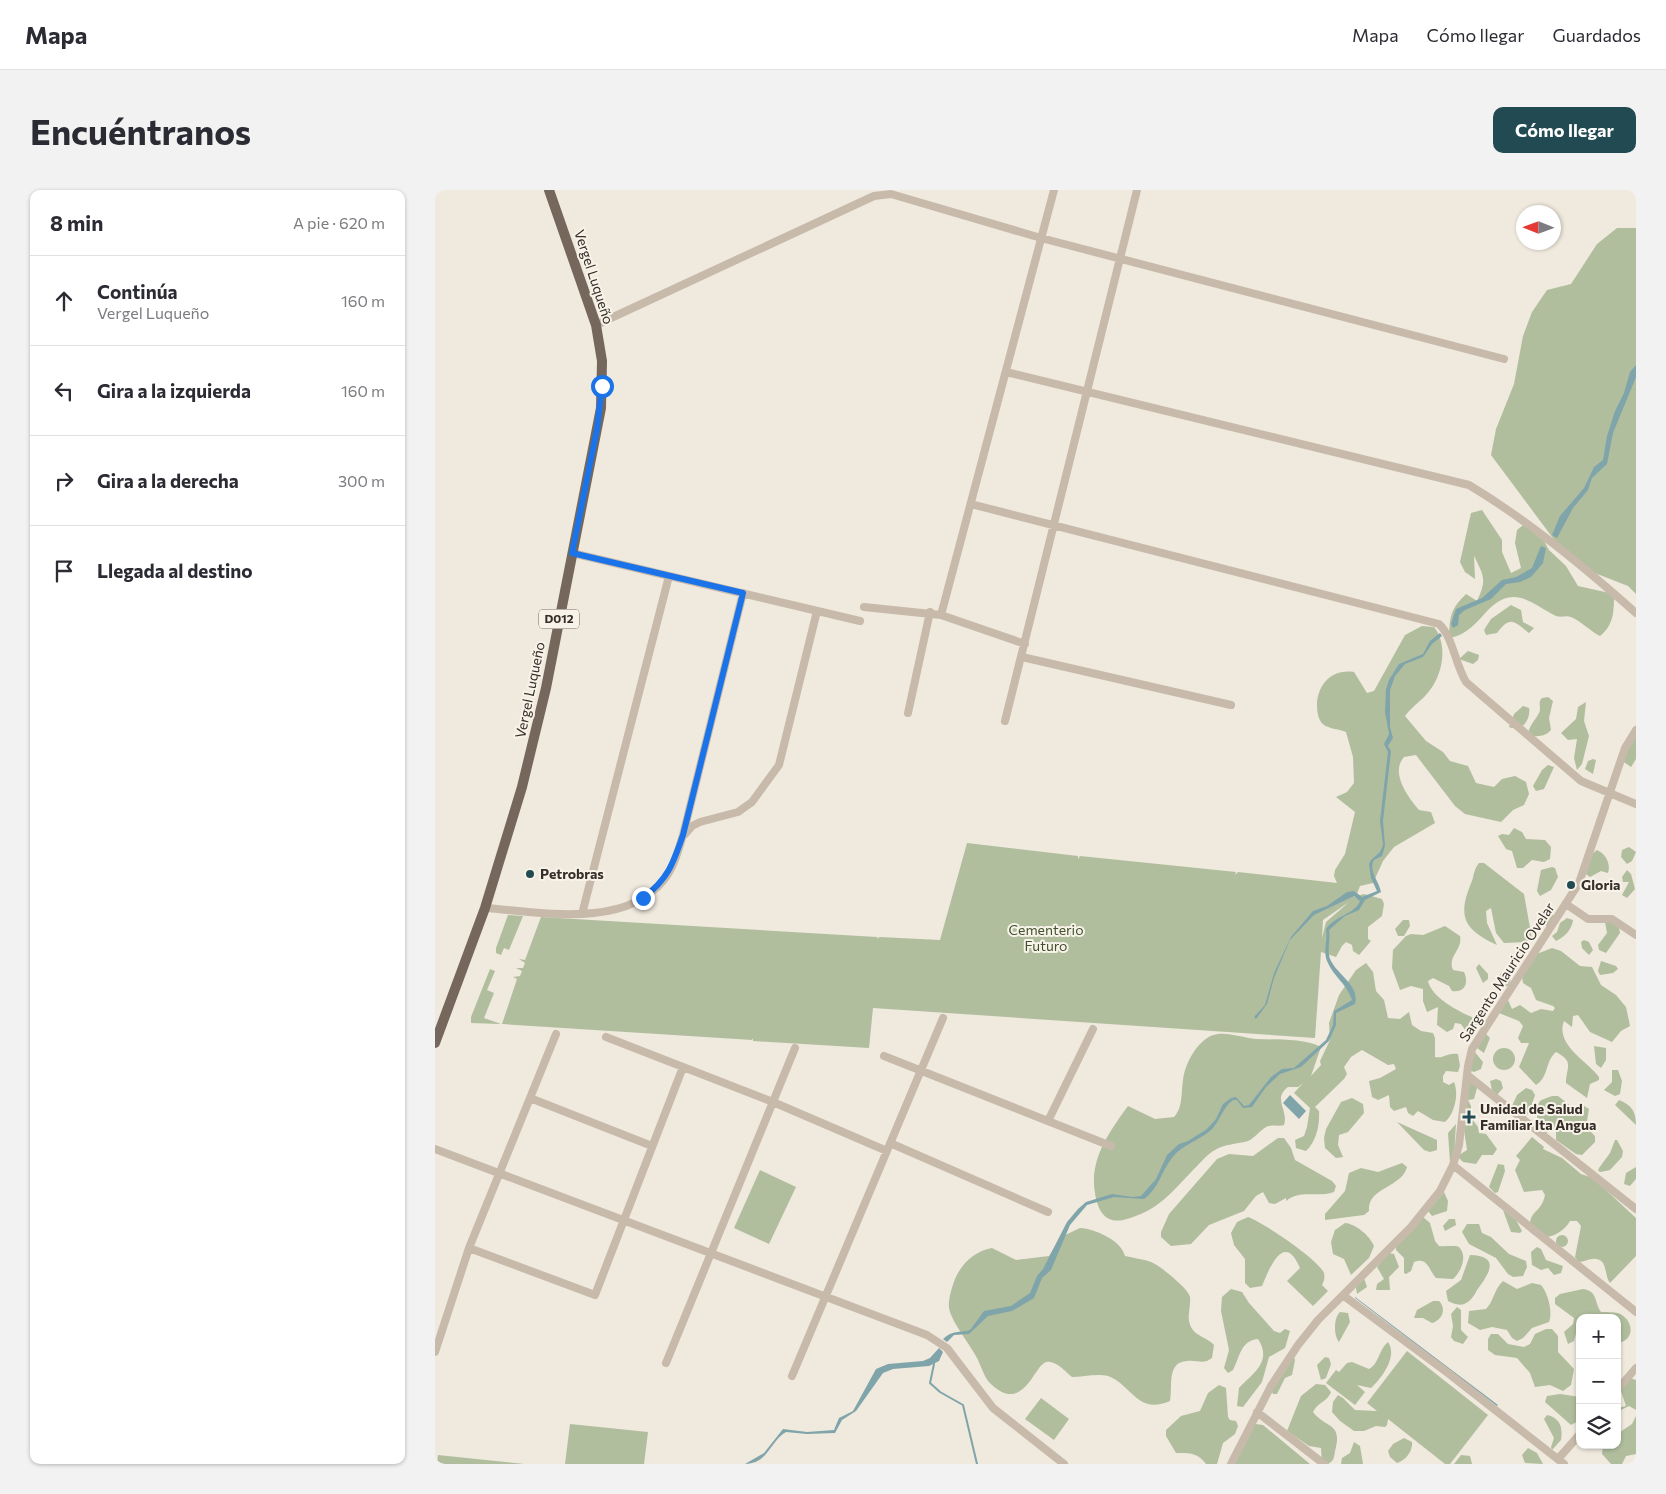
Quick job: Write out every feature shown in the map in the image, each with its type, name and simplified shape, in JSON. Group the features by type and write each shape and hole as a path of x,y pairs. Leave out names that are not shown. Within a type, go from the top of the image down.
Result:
{"main road":[{"name":"Vergel Luqueño","path":"435,1043 485,908 522,787 545,688 601,408 602,361 597,324 549,190"}],"street":[{"path":"941,614 1054,190"},
{"path":"1005,721 1137,190"},
{"path":"597,324 883,194 899,195 1041,238 1504,359"},
{"path":"1006,372 1469,485 1493,500 1598,579 1636,613"},
{"path":"971,504 1439,624 1448,636 1458,669 1466,682 1571,774 1581,781 1609,794 1636,804"},
{"path":"572,553 860,621"},
{"path":"583,914 669,576"},
{"path":"485,908 583,914 624,908 634,904 657,888 671,869 683,835 743,593"},
{"path":"864,607 941,614 1025,644"},
{"path":"683,835 692,826 700,822 738,812 751,802 779,765 817,611"},
{"path":"908,713 930,612"},
{"path":"1022,656 1231,706"},
{"name":"Sargento Mauricio Ovelar","path":"1231,1464 1257,1412 1298,1345 1318,1320 1411,1227 1439,1191 1453,1165 1461,1128 1472,1049 1581,878 1625,748 1636,730"},
{"path":"1566,904 1587,919 1613,919 1636,935"},
{"path":"793,1376 943,1018"},
{"path":"1048,1121 1093,1029"},
{"path":"435,1352 469,1248 556,1034"},
{"path":"606,1037 773,1102 887,1151"},
{"path":"666,1363 795,1048"},
{"path":"884,1056 1111,1146"},
{"path":"469,1248 595,1295 683,1067"},
{"path":"1467,1075 1636,1209"},
{"path":"530,1098 652,1146"},
{"path":"890,1143 1049,1212"},
{"path":"435,1149 938,1341 954,1356 993,1408 1064,1464"},
{"path":"1453,1165 1636,1312"},
{"path":"1344,1296 1561,1462 1576,1440"},
{"path":"1621,1385 1636,1368"},
{"path":"1257,1412 1324,1464"}],"green space":[{"path":"1617,228 1636,228 1636,594 1628,586 1582,568 1564,553 1491,455 1496,429 1514,384 1523,336 1532,312 1547,290 1571,284 1597,244"},
{"path":"1482,510 1502,540 1502,552 1511,573 1521,568 1515,543 1517,530 1527,522 1537,528 1549,550 1566,566 1578,586 1614,594 1611,622 1605,632 1600,636 1571,617 1556,616 1522,598 1514,597 1497,602 1466,631 1449,638 1454,609 1466,594 1477,601 1482,588 1482,573 1474,556 1475,579 1465,572 1460,562 1471,513"},
{"path":"1511,605 1521,610 1523,622 1534,628 1529,633 1516,623 1509,622 1501,627 1497,633 1486,635 1484,630 1491,619"},
{"name":"Cementerio Futuro","path":"1422,626 1434,627 1441,642 1442,658 1438,675 1427,694 1405,716 1426,741 1443,752 1450,761 1468,766 1476,783 1494,787 1502,779 1515,776 1526,782 1529,794 1524,805 1513,810 1501,822 1465,814 1455,806 1416,755 1404,757 1400,763 1399,770 1402,785 1419,810 1431,812 1435,823 1394,847 1383,861 1373,883 1360,886 1357,894 1355,892 1354,897 1364,894 1382,899 1384,904 1382,916 1368,927 1368,939 1371,941 1359,955 1353,951 1352,945 1346,942 1336,957 1321,952 1315,1038 873,1008 869,1048 753,1041 753,1038 752,1040 502,1024 517,979 513,977 520,976 522,971 516,968 523,968 525,963 519,959 525,960 541,917 877,937 878,939 879,937 940,940 967,843 1078,856 1078,859 1080,856 1236,872 1235,875 1238,872 1337,883 1334,876 1335,870 1345,854 1355,812 1336,797 1347,792 1354,783 1353,757 1346,732 1326,726 1320,721 1317,706 1320,690 1329,678 1336,674 1354,672 1367,693 1374,691 1405,635","holes":["1349,902 1326,922 1322,938 1323,920"]},
{"path":"1468,651 1479,655 1478,660 1473,664 1459,659"},
{"path":"1548,697 1553,701 1549,718 1551,730 1540,736 1528,735 1540,711 1542,698"},
{"path":"1586,702 1584,721 1589,736 1582,764 1577,770 1574,758 1577,739 1568,740 1561,733 1576,719 1578,707"},
{"path":"1523,706 1529,708 1529,717 1525,724 1518,728 1509,727 1514,714"},
{"path":"1636,736 1636,759 1631,767 1621,760"},
{"path":"1596,760 1593,774 1585,769 1588,761"},
{"path":"1548,765 1554,767 1544,789 1536,791 1533,786 1542,770"},
{"path":"1514,828 1522,832 1526,839 1545,840 1551,847 1550,859 1544,862 1532,860 1523,868 1517,868 1512,851 1506,849 1498,836 1502,834 1509,835"},
{"path":"1629,847 1636,852 1632,861 1627,864 1621,857 1622,850"},
{"path":"1597,850 1607,860 1609,866 1608,873 1601,871 1590,877 1586,874 1593,853"},
{"path":"1479,863 1484,863 1524,894 1532,939 1527,942 1504,943 1496,933 1491,908 1486,911 1487,923 1497,945 1470,927 1464,912 1465,904 1467,893"},
{"path":"1555,868 1558,877 1551,890 1540,896 1537,891 1541,870"},
{"path":"1627,870 1631,874 1635,889 1627,898 1622,895 1629,882 1623,882 1622,877"},
{"path":"1544,910 1554,916 1550,929 1539,919 1539,913"},
{"path":"508,915 523,916 509,950 504,948 501,955 496,953 496,948"},
{"path":"1567,918 1573,920 1570,930 1556,941 1552,936 1557,932 1560,923"},
{"path":"1608,919 1619,928 1620,933 1606,953 1599,950 1598,945 1607,933 1605,922"},
{"path":"1403,920 1409,920 1410,926 1404,936 1398,936 1395,929"},
{"path":"1445,926 1460,936 1452,965 1453,970 1464,972 1466,983 1463,989 1452,991 1449,986 1433,978 1428,981 1435,994 1442,1000 1457,1010 1479,1020 1474,1031 1468,1034 1461,1024 1455,1023 1453,1029 1447,1032 1437,1025 1438,1007 1427,1012 1423,1001 1423,989 1411,986 1400,990 1392,968 1393,950 1406,936 1411,934 1423,935"},
{"path":"1584,940 1589,942 1593,950 1589,955 1582,948 1581,942"},
{"path":"1552,948 1561,951 1580,966 1592,967 1601,985 1616,995 1626,1007 1630,1026 1621,1031 1612,1042 1590,1032 1578,1015 1573,1016 1572,1027 1564,1021 1562,1030 1568,1045 1599,1077 1599,1080 1590,1084 1587,1098 1566,1083 1568,1062 1556,1052 1550,1060 1543,1078 1536,1085 1519,1067 1529,1043 1521,1043 1518,1038 1523,1026 1519,1021 1499,1013 1508,1000 1512,1009 1520,1005 1531,1013 1541,1009 1553,1011 1555,1008 1553,1006 1536,1000 1531,988 1523,983 1522,977 1534,955"},
{"path":"1601,961 1616,966 1618,969 1613,973 1600,975 1598,971"},
{"path":"1366,963 1373,972 1376,991 1384,1000 1388,1018 1400,1019 1409,1012 1412,1025 1421,1031 1433,1033 1435,1038 1435,1057 1458,1054 1460,1066 1458,1072 1446,1071 1443,1076 1443,1082 1449,1085 1454,1082 1456,1092 1454,1109 1445,1122 1433,1120 1418,1111 1413,1116 1408,1113 1406,1107 1394,1111 1390,1107 1389,1095 1378,1100 1372,1097 1369,1081 1380,1078 1396,1069 1394,1064 1388,1065 1362,1050 1351,1057 1344,1067 1347,1074 1344,1079 1315,1107 1319,1111 1318,1127 1315,1138 1306,1151 1296,1148 1295,1140 1304,1136 1310,1108 1294,1093 1303,1083 1298,1087 1288,1087 1283,1091 1281,1100 1285,1120 1284,1125 1266,1127 1248,1141 1223,1146 1213,1151 1165,1199 1147,1211 1116,1221 1103,1214 1095,1193 1095,1169 1102,1147 1128,1106 1155,1119 1174,1117 1180,1105 1184,1073 1194,1051 1205,1040 1218,1034 1256,1039 1306,1042 1321,1047 1311,1076 1321,1065 1320,1061 1330,1040 1329,1023 1339,995 1356,970"},
{"path":"1479,964 1488,974 1488,979 1483,983 1476,968"},
{"path":"490,969 495,971 487,990 494,993 484,1018 501,1024 471,1023 471,1017"},
{"path":"1502,972 1511,979 1509,985 1503,988 1499,976"},
{"path":"1486,1034 1490,1038 1484,1053 1477,1048"},
{"path":"1594,1046 1606,1048 1606,1060 1601,1068 1596,1064"},
{"path":"1504,1048 1512,1051 1515,1059 1512,1067 1504,1070 1496,1067 1493,1059 1496,1051"},
{"path":"1474,1051 1483,1062 1481,1069 1474,1072 1469,1070"},
{"path":"1612,1070 1618,1070 1622,1081 1620,1094 1615,1096 1604,1090 1612,1082"},
{"path":"1496,1079 1501,1081 1503,1088 1497,1095 1492,1090 1490,1081"},
{"path":"1467,1081 1474,1081 1477,1088 1474,1099 1468,1100 1471,1106 1471,1113 1465,1117"},
{"path":"1526,1088 1532,1090 1535,1095 1529,1113 1524,1118 1518,1113 1516,1107 1512,1106 1517,1095"},
{"path":"1552,1096 1558,1096 1572,1107 1584,1106 1589,1109 1586,1127 1595,1136 1595,1142 1582,1155 1576,1154 1556,1140 1556,1130 1545,1133 1540,1127 1537,1118 1538,1104 1540,1101"},
{"path":"1352,1098 1363,1104 1364,1113 1348,1132 1339,1135 1338,1145 1343,1157 1336,1158 1325,1148 1324,1138 1326,1129 1341,1102"},
{"path":"1619,1100 1627,1104 1632,1110 1636,1125 1615,1105"},
{"path":"1472,1119 1478,1127 1479,1133 1486,1134 1497,1149 1493,1155 1482,1155 1476,1164 1463,1162 1459,1158 1459,1155 1467,1150 1463,1123"},
{"path":"1397,1122 1437,1140 1437,1150 1430,1152 1424,1150"},
{"path":"1456,1124 1454,1156 1450,1162 1448,1133"},
{"path":"1532,1137 1544,1147 1543,1149 1562,1158 1581,1174 1593,1178 1636,1218 1636,1256 1610,1283 1604,1265 1600,1260 1594,1259 1579,1262 1575,1257 1581,1226 1577,1221 1570,1221 1567,1226 1552,1236 1541,1237 1530,1232 1531,1219 1541,1206 1545,1195 1542,1190 1524,1192 1515,1170 1520,1160 1516,1156"},
{"path":"1278,1138 1284,1138 1291,1148 1295,1160 1332,1181 1336,1186 1334,1192 1328,1194 1297,1195 1275,1204 1269,1203 1263,1192 1256,1196 1244,1211 1209,1225 1191,1244 1171,1246 1161,1237 1161,1232 1169,1214 1217,1159 1229,1154 1253,1156"},
{"path":"1615,1140 1617,1140 1623,1151 1622,1157 1610,1170 1598,1171 1610,1153"},
{"path":"1402,1163 1407,1167 1404,1174 1373,1197 1369,1211 1364,1215 1325,1220 1325,1214 1345,1191 1349,1173 1361,1168 1378,1172"},
{"path":"1498,1164 1504,1165 1505,1171 1498,1192 1495,1193 1489,1187"},
{"path":"1636,1167 1636,1179 1630,1186 1624,1184 1626,1173"},
{"path":"760,1170 796,1187 769,1244 734,1228"},
{"path":"1444,1192 1448,1201 1447,1211 1432,1216 1428,1211"},
{"path":"1503,1210 1516,1220 1522,1231 1520,1233 1511,1232"},
{"path":"1248,1217 1290,1242 1320,1267 1324,1273 1322,1285 1328,1291 1313,1306 1287,1281 1300,1268 1294,1257 1288,1252 1278,1256 1262,1286 1250,1288 1245,1283 1245,1259 1234,1245 1231,1233 1237,1222"},
{"path":"1423,1217 1430,1223 1435,1241 1439,1246 1457,1246 1462,1251 1462,1264 1459,1272 1453,1279 1436,1278 1425,1262 1422,1261 1414,1262 1411,1271 1406,1274 1404,1273 1404,1258 1396,1250 1396,1247"},
{"path":"1449,1219 1455,1219 1456,1225 1445,1231 1443,1226"},
{"path":"1345,1223 1362,1231 1374,1246 1369,1258 1351,1275 1344,1259 1333,1254 1331,1242 1335,1230"},
{"path":"1467,1224 1479,1224 1482,1233 1491,1237 1509,1254 1526,1261 1527,1267 1523,1276 1513,1277 1508,1274 1496,1258 1469,1244 1462,1232"},
{"path":"1080,1228 1107,1236 1123,1250 1125,1256 1155,1264 1173,1277 1188,1293 1190,1297 1190,1324 1195,1333 1214,1345 1212,1358 1204,1362 1180,1362 1176,1366 1173,1370 1170,1401 1159,1404 1142,1402 1116,1380 1108,1376 1072,1377 1059,1366 1050,1362 1045,1362 1028,1384 1016,1393 1008,1394 1001,1392 987,1379 974,1352 954,1320 949,1305 955,1279 961,1268 975,1255 992,1248 1016,1260 1049,1256 1061,1237"},
{"path":"1560,1235 1564,1235 1568,1241 1564,1247 1560,1247 1556,1243 1556,1239"},
{"path":"1537,1247 1541,1249 1546,1260 1563,1266 1561,1273 1554,1275 1548,1268 1541,1270 1532,1265 1531,1252"},
{"path":"1388,1253 1394,1254 1399,1267 1389,1277 1390,1290 1376,1290 1377,1284 1384,1279 1377,1267"},
{"path":"1470,1255 1486,1259 1490,1267 1488,1273 1475,1294 1466,1303 1462,1305 1448,1301 1446,1291 1461,1280"},
{"path":"1364,1278 1367,1287 1357,1294 1356,1288 1359,1279"},
{"path":"1503,1281 1517,1289 1532,1283 1541,1285 1549,1303 1549,1322 1532,1328 1523,1338 1517,1341 1512,1338 1507,1330 1492,1327 1480,1330 1468,1323 1469,1311 1486,1309"},
{"path":"1231,1289 1242,1292 1249,1303 1274,1331 1280,1333 1285,1329 1290,1331 1285,1348 1269,1357 1262,1382 1243,1407 1237,1406 1239,1388 1259,1367 1263,1354 1258,1339 1252,1340 1241,1350 1233,1370 1228,1373 1224,1368 1229,1350 1221,1311 1222,1297"},
{"path":"1583,1289 1588,1290 1593,1295 1601,1312 1620,1314 1576,1314 1574,1341 1568,1344 1564,1332 1573,1324 1574,1318 1555,1304 1555,1298 1560,1294"},
{"path":"1433,1301 1439,1301 1443,1307 1441,1317 1432,1323 1423,1318 1414,1318 1417,1310"},
{"path":"1457,1307 1461,1310 1461,1330 1468,1337 1463,1344 1454,1341 1451,1337 1453,1326 1451,1314"},
{"path":"1340,1312 1348,1313 1350,1322 1339,1342 1335,1326 1336,1318"},
{"path":"1621,1315 1627,1320 1631,1330 1630,1334 1621,1342"},
{"path":"1546,1329 1552,1329 1558,1336 1558,1352 1574,1369 1571,1385 1563,1391 1550,1385 1535,1387 1530,1373 1517,1358 1495,1355 1488,1350 1488,1339 1491,1334 1498,1334 1508,1344 1524,1347 1530,1344 1535,1334"},
{"path":"1388,1342 1391,1354 1384,1373 1371,1388 1357,1385 1365,1392 1355,1405 1326,1383 1336,1370 1339,1372 1347,1363 1352,1362 1369,1369 1375,1364"},
{"path":"1407,1351 1488,1415 1450,1464 1445,1464 1388,1419 1385,1427 1376,1426 1364,1431 1354,1431 1340,1421 1332,1412 1333,1402 1338,1395 1355,1410 1377,1411 1367,1403"},
{"path":"1293,1354 1295,1360 1292,1375 1285,1378 1277,1394 1273,1394 1271,1390"},
{"path":"1325,1357 1329,1358 1331,1364 1326,1378 1321,1380 1317,1365"},
{"path":"1630,1378 1636,1380 1636,1410 1629,1406 1621,1410 1621,1407 1626,1406 1621,1387"},
{"path":"1316,1384 1325,1385 1331,1392 1313,1412 1332,1427 1337,1435 1334,1457 1328,1464 1322,1464 1321,1448 1309,1446 1287,1431 1301,1396"},
{"path":"1219,1385 1226,1388 1228,1417 1230,1420 1236,1421 1238,1426 1235,1434 1223,1443 1217,1464 1206,1464 1193,1454 1176,1453 1166,1436 1166,1430 1181,1416 1200,1411 1208,1393"},
{"path":"1560,1394 1576,1396 1576,1422 1571,1425 1545,1402 1547,1396"},
{"path":"1041,1398 1069,1419 1054,1440 1025,1419"},
{"path":"1547,1415 1558,1421 1561,1431 1561,1440 1552,1450 1554,1438 1544,1419"},
{"path":"1636,1416 1636,1454 1626,1456 1622,1464 1611,1464 1602,1454 1603,1449 1621,1449 1621,1431 1632,1424"},
{"path":"570,1424 648,1432 644,1464 565,1464"},
{"path":"1256,1424 1263,1425 1310,1464 1231,1464 1250,1426"},
{"path":"1404,1438 1412,1442 1411,1449 1406,1457 1397,1463 1390,1457 1388,1451 1393,1444"},
{"path":"1354,1442 1360,1446 1363,1464 1341,1464 1342,1458 1350,1453"},
{"path":"1528,1448 1537,1453 1543,1464 1525,1463 1522,1455"},
{"path":"438,1455 524,1464 437,1464"},
{"path":"1461,1455 1470,1456 1472,1464 1454,1464"}],"water":[{"path":"1636,365 1636,377 1613,433 1607,464 1592,478 1588,490 1573,508 1557,538 1552,535 1560,516 1584,488 1594,467 1603,460 1607,436 1615,411 1624,393 1630,372"},
{"path":"1541,546 1546,548 1543,563 1531,577 1520,582 1506,584 1491,599 1465,610 1459,615 1458,625 1453,628 1451,624 1456,609 1482,598 1502,580 1516,577 1532,568"},
{"path":"1440,633 1442,636 1432,644 1423,657 1405,664 1395,676 1390,690 1390,727 1393,738 1388,746 1391,751 1383,821 1385,846 1382,856 1374,860 1372,864 1381,892 1365,900 1359,910 1345,916 1329,930 1331,961 1351,986 1356,998 1355,1004 1336,1013 1336,1025 1329,1041 1301,1067 1280,1074 1266,1087 1252,1107 1243,1108 1237,1100 1229,1103 1210,1131 1185,1146 1168,1163 1157,1185 1144,1199 1114,1197 1087,1205 1070,1225 1051,1270 1042,1278 1034,1298 1012,1311 988,1316 969,1334 954,1335 947,1342 943,1339 949,1334 970,1330 984,1311 1011,1306 1030,1293 1037,1276 1043,1269 1067,1222 1086,1202 1112,1194 1132,1197 1141,1196 1156,1179 1167,1155 1179,1144 1188,1141 1207,1129 1216,1119 1223,1104 1236,1097 1244,1106 1249,1105 1271,1077 1282,1069 1294,1068 1326,1040 1333,1025 1334,1011 1352,1000 1347,989 1327,961 1325,953 1326,929 1334,921 1354,909 1360,901 1354,896 1314,915 1290,940 1274,978 1267,1004 1256,1019 1254,1017 1265,1005 1274,973 1291,937 1313,911 1327,906 1347,892 1354,891 1362,897 1377,891 1371,878 1369,864 1380,852 1383,845 1380,821 1388,752 1384,744 1389,734 1385,712 1386,689 1399,664 1423,654 1430,641"},
{"path":"1290,1095 1306,1111 1299,1119 1283,1103"},
{"path":"1355,1297 1498,1405 1497,1406"},
{"path":"939,1348 943,1352 939,1361 929,1366 893,1369 883,1373 856,1411 842,1420 835,1433 807,1434 786,1432 759,1460 745,1464 764,1453 783,1429 807,1432 834,1430 839,1418 853,1411 876,1369 888,1364 923,1361 930,1358"}],"waterway":[{"path":"934,1364 930,1383 940,1392 963,1405 977,1464"}],"place":[{"name":"Petrobras","path":"530,874"},
{"name":"Gloria","path":"1571,885"},
{"name":"Unidad de Salud Familiar Ita Angua","path":"1469,1117"}],"route":[{"path":"602,386 601,408 572,553 743,593 703,761 683,835 671,869 657,888 643,898"}]}
